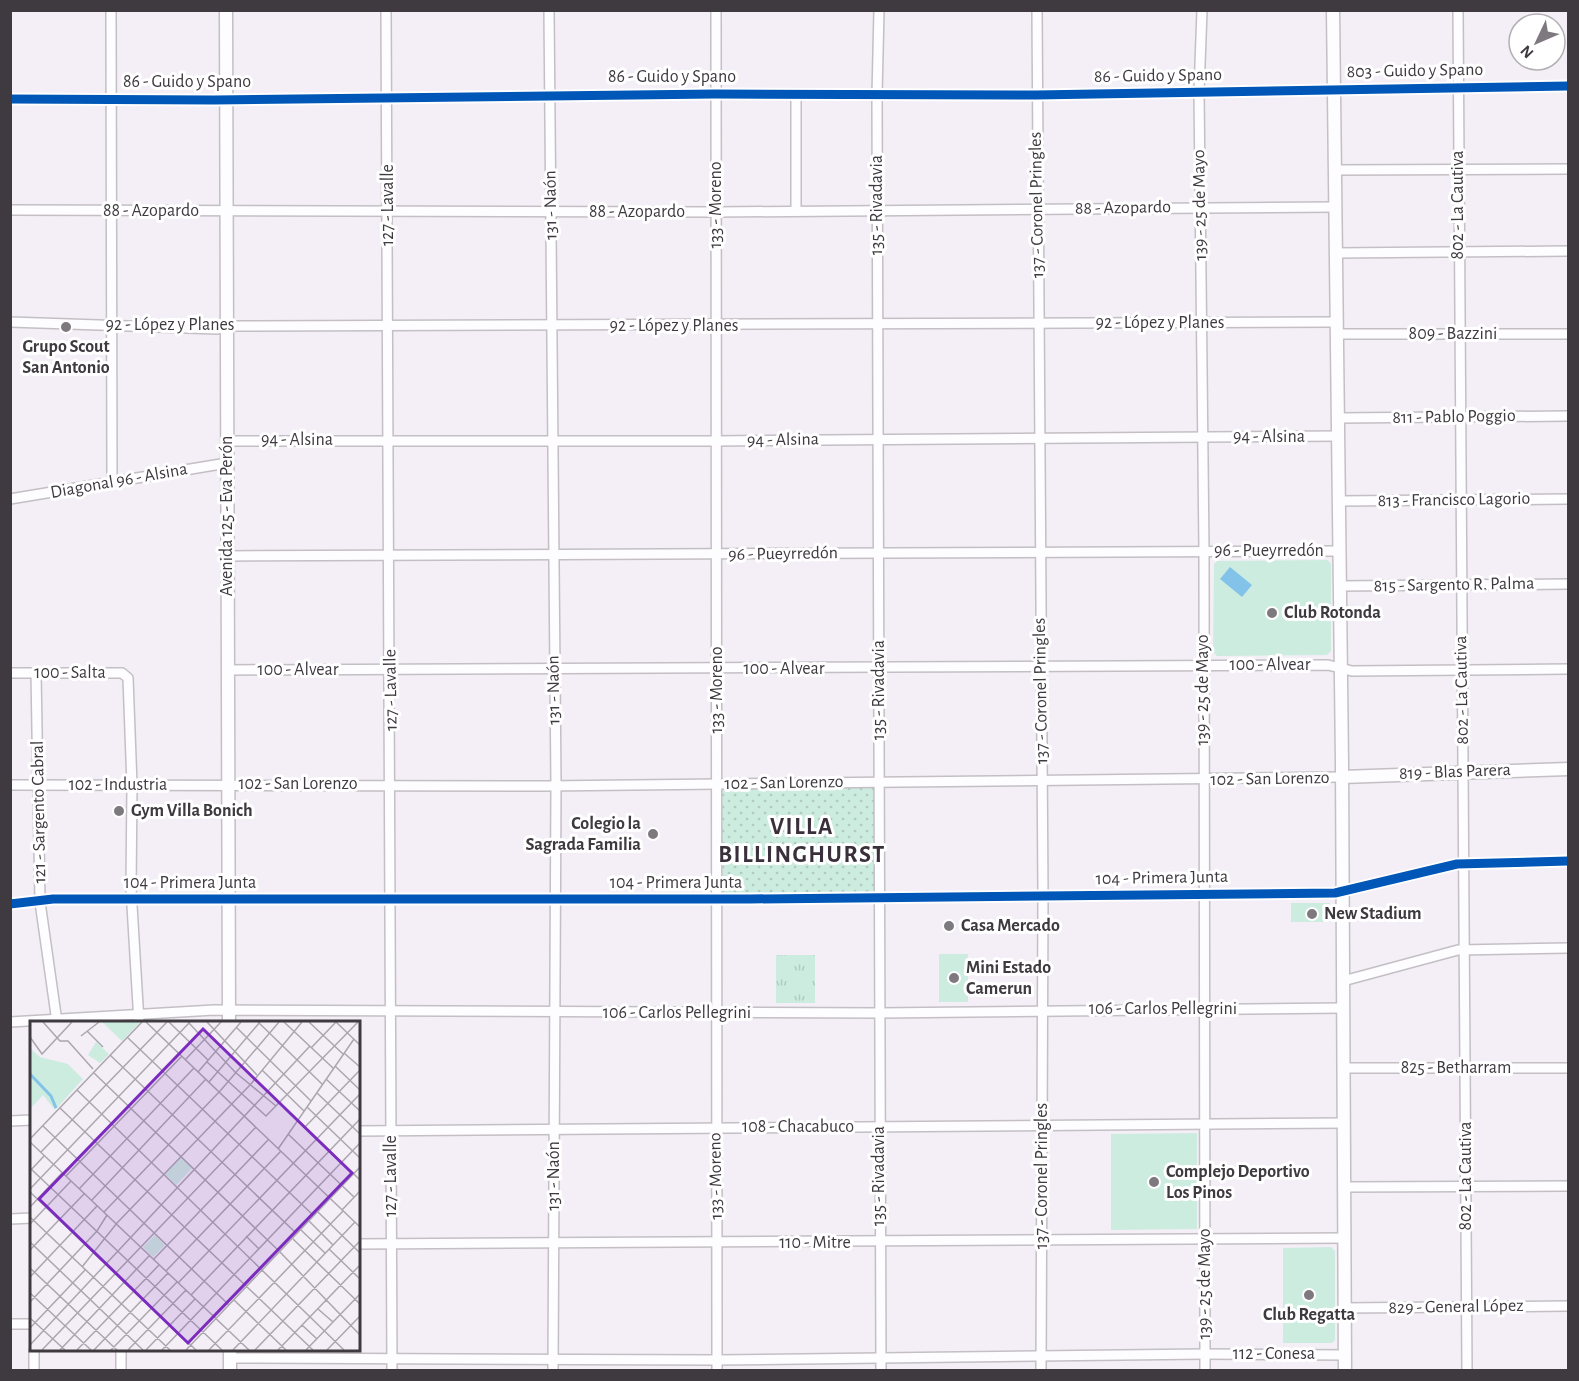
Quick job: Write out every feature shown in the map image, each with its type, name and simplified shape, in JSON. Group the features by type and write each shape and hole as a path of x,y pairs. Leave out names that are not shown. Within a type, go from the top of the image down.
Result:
{"main road":[{"name":"Avenida 125 - Eva Perón","path":"226,10 226,784 229,1017"},
{"path":"1333,10 1340,501 1345,1371"},
{"name":"819 - Blas Parera","path":"1342,777 1569,769"},
{"path":"230,1354 230,1371"}],"street":[{"path":"111,10 112,482"},
{"name":"127 - Lavalle","path":"386,10 392,785 392,1371"},
{"name":"131 - Naón","path":"549,10 553,326 552,554 556,785 554,1371"},
{"name":"133 - Moreno","path":"716,10 717,1371"},
{"name":"135 - Rivadavia","path":"879,10 877,324 881,897 879,1127 881,1371"},
{"name":"137 - Coronel Pringles","path":"1036,10 1043,896 1041,1371"},
{"name":"139 - 25 de Mayo","path":"1202,10 1199,207 1204,551 1202,666 1205,1371"},
{"name":"802 - La Cautiva","path":"1458,10 1467,1371"},
{"name":"803 - Guido y Spano","path":"1334,89 1569,86"},
{"name":"86 - Guido y Spano","path":"10,99 225,99 715,93 1036,95 1334,89"},
{"path":"796,94 796,211"},
{"path":"1335,170 1569,169"},
{"name":"88 - Azopardo","path":"10,210 716,212 1336,207"},
{"path":"1336,253 1569,251"},
{"name":"92 - López y Planes","path":"10,322 199,329 389,324 717,326 1202,322 1337,328"},
{"name":"809 - Bazzini","path":"1337,328 1459,335 1569,334"},
{"name":"811 - Pablo Poggio","path":"1339,418 1569,416"},
{"name":"94 - Alsina","path":"227,441 715,441 1339,436"},
{"name":"Diagonal 96 - Alsina","path":"10,499 227,463"},
{"name":"813 - Francisco Lagorio","path":"1340,501 1569,499"},
{"name":"96 - Pueyrredón","path":"226,556 1340,551"},
{"name":"815 - Sargento R. Palma","path":"1340,586 1569,584"},
{"name":"100 - Alvear","path":"226,670 879,669 1328,665 1352,671 1569,669"},
{"name":"100 - Salta","path":"10,673 122,673 128,678 132,785"},
{"name":"121 - Sargento Cabral","path":"36,673 40,902 57,1021"},
{"name":"102 - San Lorenzo","path":"226,784 718,784 1342,777"},
{"name":"102 - Industria","path":"10,785 226,784"},
{"path":"132,785 131,899 139,1018"},
{"name":"104 - Primera Junta","path":"10,904 53,899 554,900 1342,892 1463,863 1569,861"},
{"path":"1342,981 1463,949 1569,948"},
{"name":"106 - Carlos Pellegrini","path":"57,1021 392,1013 880,1013 1343,1008"},
{"name":"106 - Carlos Pellegrini","path":"10,1022 30,1022"},
{"name":"825 - Betharram","path":"1344,1068 1569,1068"},
{"path":"10,1121 30,1120"},
{"name":"108 - Chacabuco","path":"360,1131 1345,1123"},
{"path":"1345,1187 1569,1186"},
{"path":"10,1219 30,1218"},
{"name":"110 - Mitre","path":"360,1244 879,1243 1344,1238"},
{"name":"829 - General López","path":"1344,1308 1569,1306"},
{"path":"10,1324 30,1324"},
{"path":"34,1351 34,1371"},
{"path":"121,1351 121,1371"},
{"name":"112 - Conesa","path":"230,1354 392,1358 717,1360 1205,1354 1345,1355"}],"green space":[{"name":"Club Rotonda","path":"1328,560 1331,564 1331,651 1327,655 1217,656 1213,652 1214,564 1217,561"},
{"path":"876,787 878,892 723,894 721,790"},
{"name":"New Stadium","path":"1291,903 1329,903 1332,906 1332,922 1291,922"},
{"name":"Mini Estado Camerun","path":"939,954 968,954 968,1002 939,1002"},
{"path":"776,955 815,955 815,1003 776,1003"},
{"name":"Complejo Deportivo Los Pinos","path":"1197,1133 1197,1229 1111,1230 1111,1134"},
{"name":"Club Regatta","path":"1331,1247 1335,1251 1335,1340 1332,1343 1283,1343 1283,1248"}],"water":[{"path":"1230,567 1252,585 1242,597 1220,579"}],"cycle path":[{"path":"10,99 214,100 715,94 1036,95 1568,86"},
{"path":"10,904 53,899 750,899 1335,893 1457,864 1568,861"}],"place":[{"name":"Grupo Scout San Antonio","path":"66,327"},
{"name":"Club Rotonda","path":"1272,613"},
{"name":"Gym Villa Bonich","path":"119,811"},
{"name":"Colegio la Sagrada Familia","path":"653,834"},
{"name":"New Stadium","path":"1312,914"},
{"name":"Casa Mercado","path":"949,926"},
{"name":"Mini Estado Camerun","path":"954,978"},
{"name":"Complejo Deportivo Los Pinos","path":"1154,1182"},
{"name":"Club Regatta","path":"1309,1295"}],"district":[{"name":"VILLA BILLINGHURST","path":"802,841"}]}
